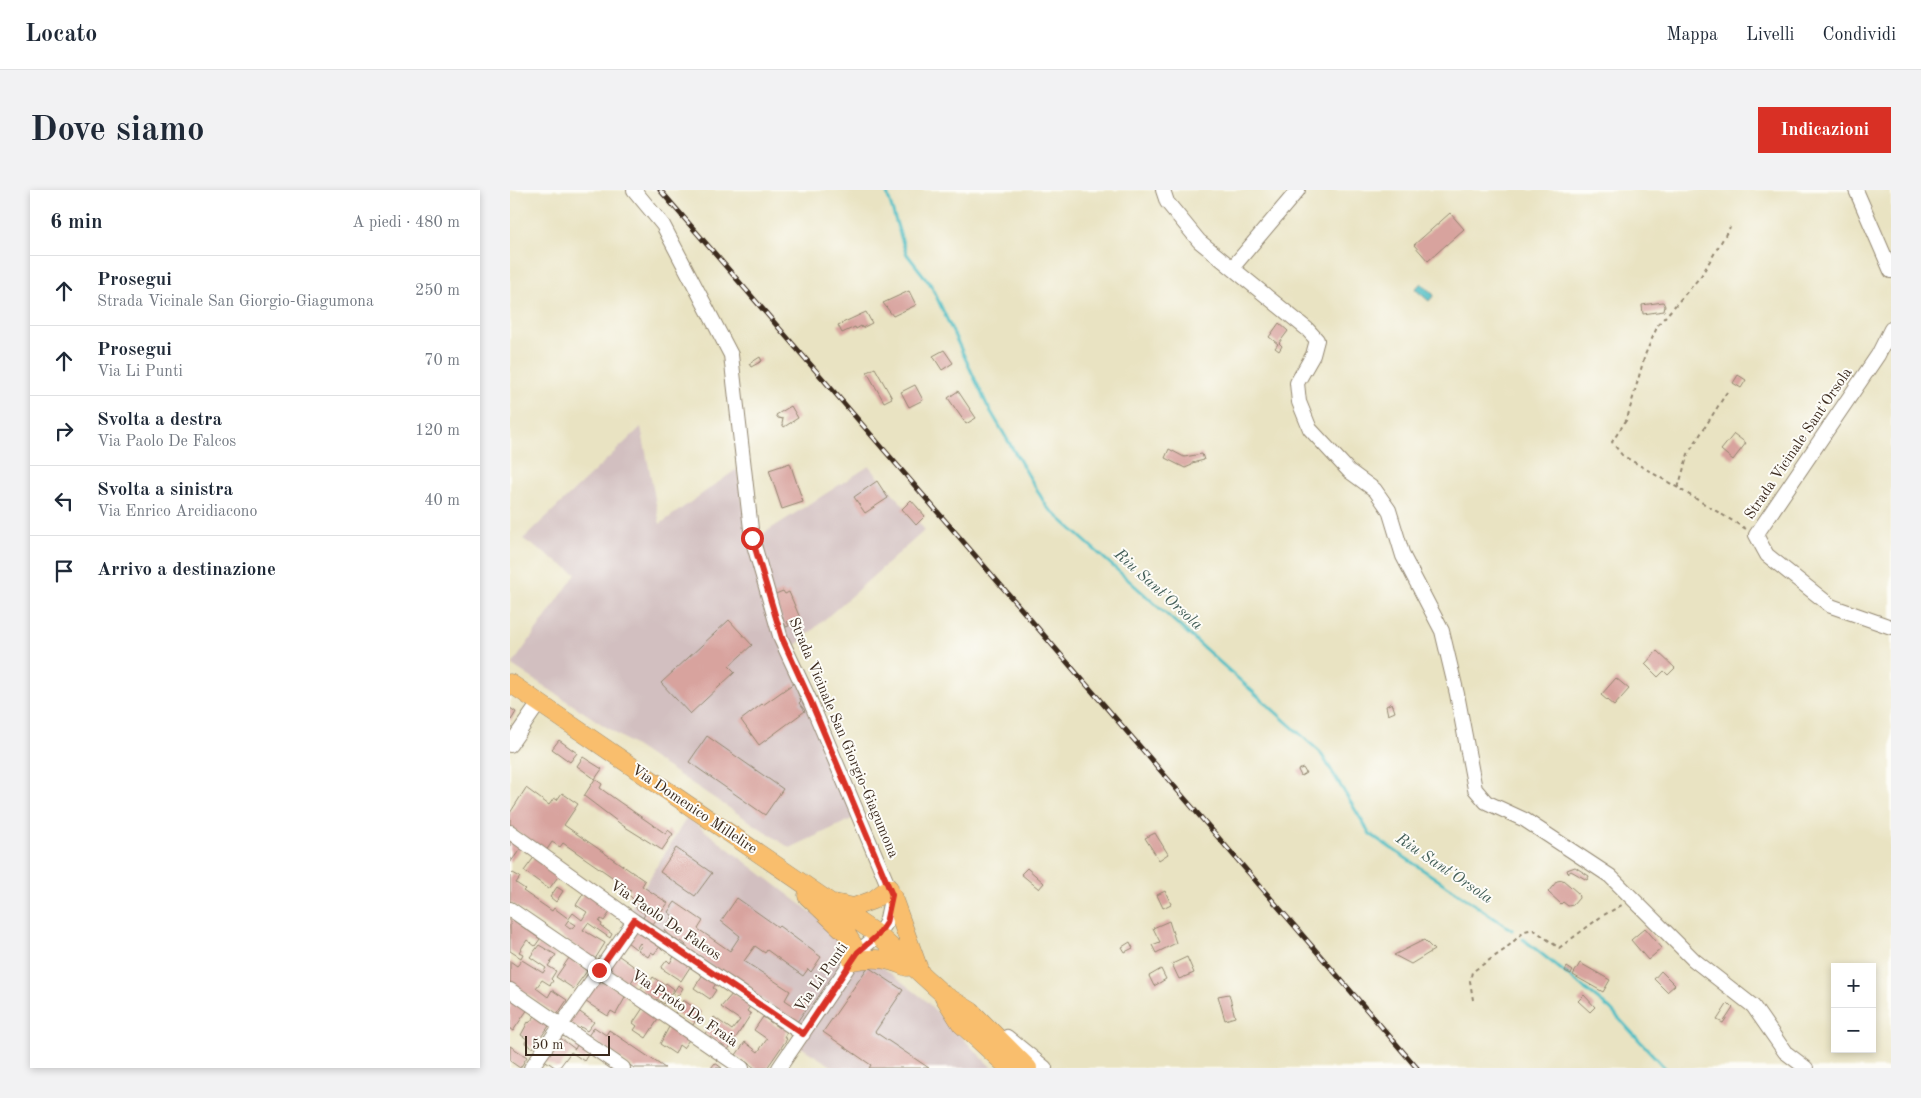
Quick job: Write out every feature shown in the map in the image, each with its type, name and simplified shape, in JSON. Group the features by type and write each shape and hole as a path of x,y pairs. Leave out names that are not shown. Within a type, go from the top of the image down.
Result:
{"main road":[{"name":"Via Domenico Millelire","path":"510,683 878,935 943,994"},
{"path":"783,871 846,933 854,946 852,961 883,958 919,973"},
{"path":"831,903 854,907 890,891 919,973"},
{"path":"943,994 971,1011 1028,1068"},
{"path":"943,994 961,1024 1009,1068"}],"street":[{"name":"Strada Vicinale San Giorgio-Giagumona","path":"634,190 663,225 731,355 752,538 782,638 811,702 890,891"},
{"path":"1163,190 1167,202 1199,241 1307,329 1317,340 1313,355 1297,383 1299,402 1310,429 1350,470 1375,490 1388,510 1403,556 1442,631 1457,694 1475,789 1486,802 1525,820 1610,876 1694,960 1754,1006 1784,1052 1806,1068"},
{"path":"1232,268 1298,190"},
{"path":"1856,190 1891,270"},
{"name":"Strada Vicinale Sant'Orsola","path":"1891,328 1878,355 1756,535 1767,555 1831,606 1891,627"},
{"path":"510,746 539,704"},
{"name":"Via Paolo De Falcos","path":"510,832 634,920 803,1034"},
{"path":"878,935 886,923 890,891"},
{"name":"Via Proto De Fraia","path":"510,909 742,1068"},
{"path":"531,1068 634,920"},
{"name":"Via Li Punti","path":"779,1068 858,952 878,935"},
{"path":"510,990 623,1068"},
{"path":"1000,1041 1007,1037 1045,1068"}],"path":[{"path":"1730,227 1701,276 1658,325 1645,354 1627,418 1612,442 1622,454 1756,535"},
{"path":"1678,488 1688,454 1727,392"},
{"path":"1473,1000 1470,981 1472,972 1504,950 1525,931 1533,929 1538,931 1559,948 1602,916 1633,899"}],"shaded area":[{"path":"641,427 660,524 737,469 750,542 869,466 925,530 788,652 854,818 790,848 512,665 576,574 523,539"},
{"path":"687,817 924,999 992,1068 835,1068 791,1041 802,1027 629,912"}],"water":[{"path":"1421,283 1434,295 1429,301 1415,289"}],"building":[{"path":"1450,213 1464,229 1428,261 1414,245"},
{"path":"909,291 916,305 893,316 883,303"},
{"path":"1663,302 1665,306 1664,311 1643,314 1642,305"},
{"path":"866,312 872,323 862,328 861,326 856,329 855,327 842,333 838,325"},
{"path":"1279,323 1288,331 1279,343 1282,346 1279,351 1275,348 1278,344 1269,337"},
{"path":"944,350 953,363 942,370 933,356"},
{"path":"760,357 762,361 751,367 749,364"},
{"path":"875,368 892,398 884,402 867,372"},
{"path":"1738,375 1746,380 1741,388 1733,383"},
{"path":"915,385 923,400 909,407 901,392"},
{"path":"958,391 976,418 966,424 948,398"},
{"path":"791,406 798,418 784,427 782,424 783,419 778,418 776,415"},
{"path":"1734,434 1746,443 1733,460 1721,450"},
{"path":"1169,449 1184,457 1202,454 1204,460 1192,463 1192,465 1185,468 1165,458"},
{"path":"790,463 803,502 782,509 769,470"},
{"path":"877,481 888,498 865,513 854,497"},
{"path":"911,500 925,516 916,525 902,509"},
{"path":"783,591 785,594 789,592 800,618 787,622 789,626 786,627 773,595"},
{"path":"729,620 752,645 729,666 735,672 690,714 661,683"},
{"path":"1657,651 1675,668 1668,675 1664,671 1658,677 1645,664"},
{"path":"1616,678 1629,689 1614,706 1601,695"},
{"path":"794,683 801,701 799,703 805,711 759,745 741,720"},
{"path":"1392,703 1395,712 1388,715 1386,706"},
{"path":"510,708 516,712 510,722"},
{"path":"707,736 783,789 765,815 689,762"},
{"path":"559,740 577,753 570,762 552,749"},
{"path":"583,757 602,769 595,779 577,766"},
{"path":"1303,768 1306,773 1301,776 1298,770"},
{"path":"595,779 602,784 600,788 618,801 666,834 668,830 673,834 662,850 622,825 584,796"},
{"path":"526,788 549,805 554,798 557,800 562,793 578,804 564,825 645,881 642,886 668,903 653,924 643,918 645,914 635,907 638,904 628,894 631,890 563,843 560,847 552,842 546,851 510,827 510,813"},
{"path":"1155,833 1168,854 1159,860 1145,838"},
{"path":"510,840 521,848 510,863"},
{"path":"676,848 712,873 695,896 660,872"},
{"path":"535,856 560,874 549,889 524,871"},
{"path":"1575,867 1589,876 1587,880 1571,871 1568,873 1567,870"},
{"path":"1027,868 1044,883 1039,889 1021,874"},
{"path":"513,873 520,877 516,883 525,889 523,891 552,911 554,908 569,919 573,913 582,920 587,912 576,905 585,891 612,909 604,921 601,919 599,922 602,924 601,926 612,934 610,938 588,923 583,930 605,943 595,959 510,902 510,876","holes":["568,920 576,925 570,929 565,925"]},
{"path":"1563,880 1578,893 1579,898 1573,905 1568,906 1563,902 1561,904 1548,892 1557,881"},
{"path":"557,887 563,891 556,902 550,897"},
{"path":"1165,891 1171,904 1163,908 1157,895"},
{"path":"737,898 821,957 811,972 808,969 803,976 767,950 765,953 755,946 744,961 790,991 785,1000 794,1006 800,998 806,1002 808,1000 811,1002 797,1022 685,947 686,945 681,941 680,943 664,930 673,916 668,912 675,902 703,921 698,929 730,951 740,936 721,921"},
{"path":"510,918 540,939 535,946 527,940 519,952 523,954 521,958 510,951"},
{"path":"1169,921 1176,943 1156,953 1152,945 1160,942 1153,928"},
{"path":"634,925 662,944 654,954 651,952 648,957 638,950 642,945 640,943 636,949 627,942"},
{"path":"1645,928 1662,948 1648,960 1631,940"},
{"path":"1424,940 1434,950 1411,964 1394,955"},
{"path":"1130,942 1133,948 1125,952 1122,947"},
{"path":"539,945 556,955 548,966 556,971 551,979 553,981 550,985 542,980 536,988 548,997 552,990 567,1000 557,1015 510,982 510,961 517,966 522,960 543,973 546,968 530,957"},
{"path":"615,953 639,970 630,984 606,967"},
{"path":"676,953 692,964 681,981 661,968 667,960 670,963"},
{"path":"1187,957 1194,973 1179,979 1172,964"},
{"path":"569,958 587,971 574,989 556,977"},
{"path":"1580,963 1610,980 1603,992 1573,975"},
{"path":"868,967 903,990 875,1032 929,1068 869,1068 871,1065 823,1032"},
{"path":"1567,967 1573,971 1571,974 1565,971"},
{"path":"1161,969 1166,979 1154,986 1149,976"},
{"path":"1661,971 1675,985 1667,992 1654,979"},
{"path":"704,973 717,982 713,988 716,990 710,999 694,988"},
{"path":"653,977 674,989 664,1004 657,999 655,1001 640,990 645,983 648,985"},
{"path":"596,980 602,984 604,981 626,996 616,1014 611,1011 608,1016 583,1000"},
{"path":"678,985 683,988 678,996 673,993"},
{"path":"733,993 751,1005 747,1011 751,1014 728,1050 705,1034 714,1017 732,1030 740,1020 721,1007"},
{"path":"1229,994 1235,1017 1225,1020 1218,996"},
{"path":"1584,995 1595,1007 1590,1012 1578,1001"},
{"path":"510,998 528,1009 513,1031 510,1029"},
{"path":"683,1000 701,1012 693,1025 675,1013"},
{"path":"1728,1003 1733,1008 1723,1023 1717,1020"},
{"path":"643,1008 659,1018 646,1038 634,1030 637,1026 633,1023"},
{"path":"577,1010 594,1022 587,1031 581,1027 579,1029 568,1022"},
{"path":"535,1016 549,1026 533,1048 525,1043 527,1039 521,1035 528,1022"},
{"path":"763,1017 779,1028 781,1025 788,1030 784,1037 787,1039 767,1068 755,1068 736,1055 745,1042 758,1052 767,1039 754,1030"},
{"path":"594,1027 606,1035 609,1030 665,1068 634,1068 588,1036"},
{"path":"669,1027 689,1040 683,1048 679,1045 675,1054 660,1044"},
{"path":"559,1037 575,1049 577,1045 589,1053 584,1061 571,1052 559,1068 556,1068 543,1059"},
{"path":"510,1046 527,1057 520,1068 510,1061"},
{"path":"715,1063 722,1068 711,1068"}],"waterway":[{"name":"Riu Sant'Orsola","path":"886,190 906,253 931,285 987,405 1047,507 1320,752 1370,834 1512,930"},
{"name":"Riu Sant'Orsola","path":"1523,939 1610,1009 1665,1068"}],"railway":[{"path":"660,190 1417,1068"}],"route":[{"path":"599,970 634,920 803,1034 858,952 878,935 886,923 892,895 782,638 752,538"}]}
